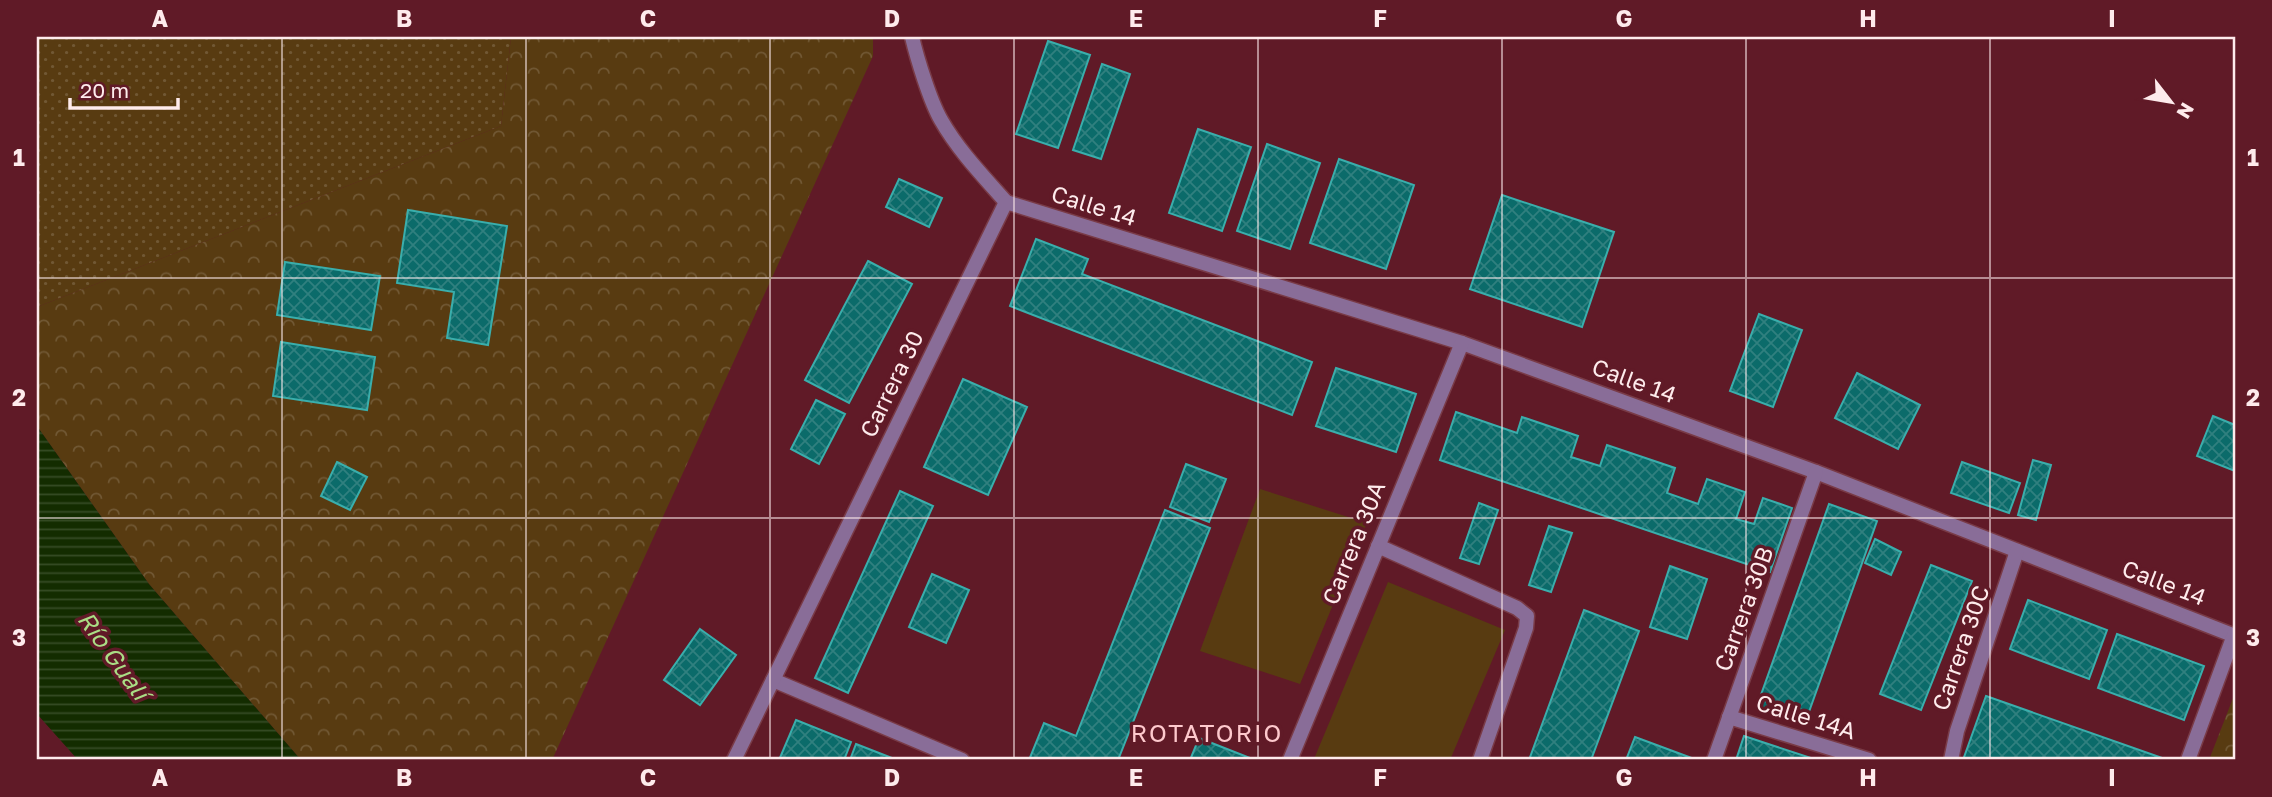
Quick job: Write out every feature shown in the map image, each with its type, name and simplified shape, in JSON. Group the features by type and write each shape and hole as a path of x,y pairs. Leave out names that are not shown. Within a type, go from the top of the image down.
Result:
{"street":[{"path":"912,37 940,119 976,168 1006,202"},
{"name":"Calle 14","path":"1006,202 1461,343 1816,472 2235,635"},
{"name":"Carrera 30","path":"734,760 1006,202"},
{"name":"Carrera 30A","path":"1290,760 1461,343"},
{"name":"Carrera 30B","path":"1714,760 1816,472"},
{"path":"1378,546 1517,608 1527,616 1527,628 1480,760"},
{"name":"Carrera 30C","path":"1951,760 1957,731 2017,551"},
{"path":"2188,760 2235,635"},
{"path":"773,680 962,760"},
{"name":"Calle 14A","path":"1729,717 1869,760"}],"green space":[{"path":"37,37 511,37 501,126 37,307"},
{"path":"511,37 873,37 873,56 552,760 301,760 149,584 37,426 37,307 501,126"},
{"path":"1260,489 1367,523 1300,684 1200,651"},
{"path":"1388,582 1505,630 1450,760 1314,759"},
{"path":"2235,693 2235,760 2209,760"}],"water":[{"name":"Río Gualí","path":"37,426 149,584 301,760 78,760 37,714"}],"building":[{"path":"1048,41 1090,55 1058,148 1016,134"},
{"path":"1102,64 1130,74 1101,159 1073,150"},
{"path":"1198,129 1251,147 1222,231 1169,213"},
{"path":"1267,144 1320,163 1290,249 1237,231"},
{"path":"1339,159 1414,185 1386,269 1310,243"},
{"path":"899,179 942,198 929,227 886,207"},
{"path":"1502,195 1614,232 1582,327 1470,289"},
{"path":"408,210 507,226 488,345 447,338 454,292 397,283"},
{"path":"1036,239 1088,259 1082,274 1312,362 1292,415 1010,306"},
{"path":"868,261 912,284 849,403 805,380"},
{"path":"285,262 380,276 371,330 277,315"},
{"path":"1759,314 1802,330 1773,407 1730,391"},
{"path":"281,342 375,357 367,410 273,396"},
{"path":"1336,368 1416,394 1396,452 1316,426"},
{"path":"1857,373 1920,405 1898,449 1835,418"},
{"path":"963,379 1027,407 988,495 924,467"},
{"path":"816,400 845,414 819,464 791,449"},
{"path":"1456,412 1517,433 1522,417 1578,436 1571,457 1600,466 1607,445 1675,468 1667,493 1698,504 1707,479 1745,492 1736,519 1754,524 1763,498 1792,508 1770,572 1440,460"},
{"path":"2213,416 2235,425 2235,471 2197,456"},
{"path":"2033,460 2051,465 2036,520 2018,515"},
{"path":"337,462 367,477 350,510 321,496"},
{"path":"1962,462 2020,483 2009,513 1951,493"},
{"path":"1186,464 1226,479 1209,522 1170,507"},
{"path":"900,491 933,506 848,693 815,678"},
{"path":"1479,503 1498,510 1479,564 1460,558"},
{"path":"1829,504 1877,521 1805,723 1757,706"},
{"path":"1165,510 1210,528 1118,760 1029,760 1044,723 1076,736"},
{"path":"1549,526 1572,533 1551,592 1529,585"},
{"path":"1875,539 1901,552 1891,575 1865,563"},
{"path":"1931,565 1972,581 1921,710 1880,694"},
{"path":"1670,566 1707,579 1687,639 1650,627"},
{"path":"932,574 969,590 946,643 909,627"},
{"path":"2028,600 2107,630 2089,679 2010,649"},
{"path":"1584,610 1639,631 1591,760 1529,760"},
{"path":"700,629 736,655 700,705 664,680"},
{"path":"2117,634 2204,666 2184,720 2098,688"},
{"path":"1986,696 2165,759 2165,760 1963,760"},
{"path":"796,720 851,742 844,760 779,760"},
{"path":"1744,736 1817,760 1736,760"},
{"path":"1635,737 1697,760 1626,760"},
{"path":"1199,738 1255,760 1190,760"},
{"path":"856,744 897,760 850,760"}],"district":[{"name":"ROTATORIO","path":"1207,734"}]}
